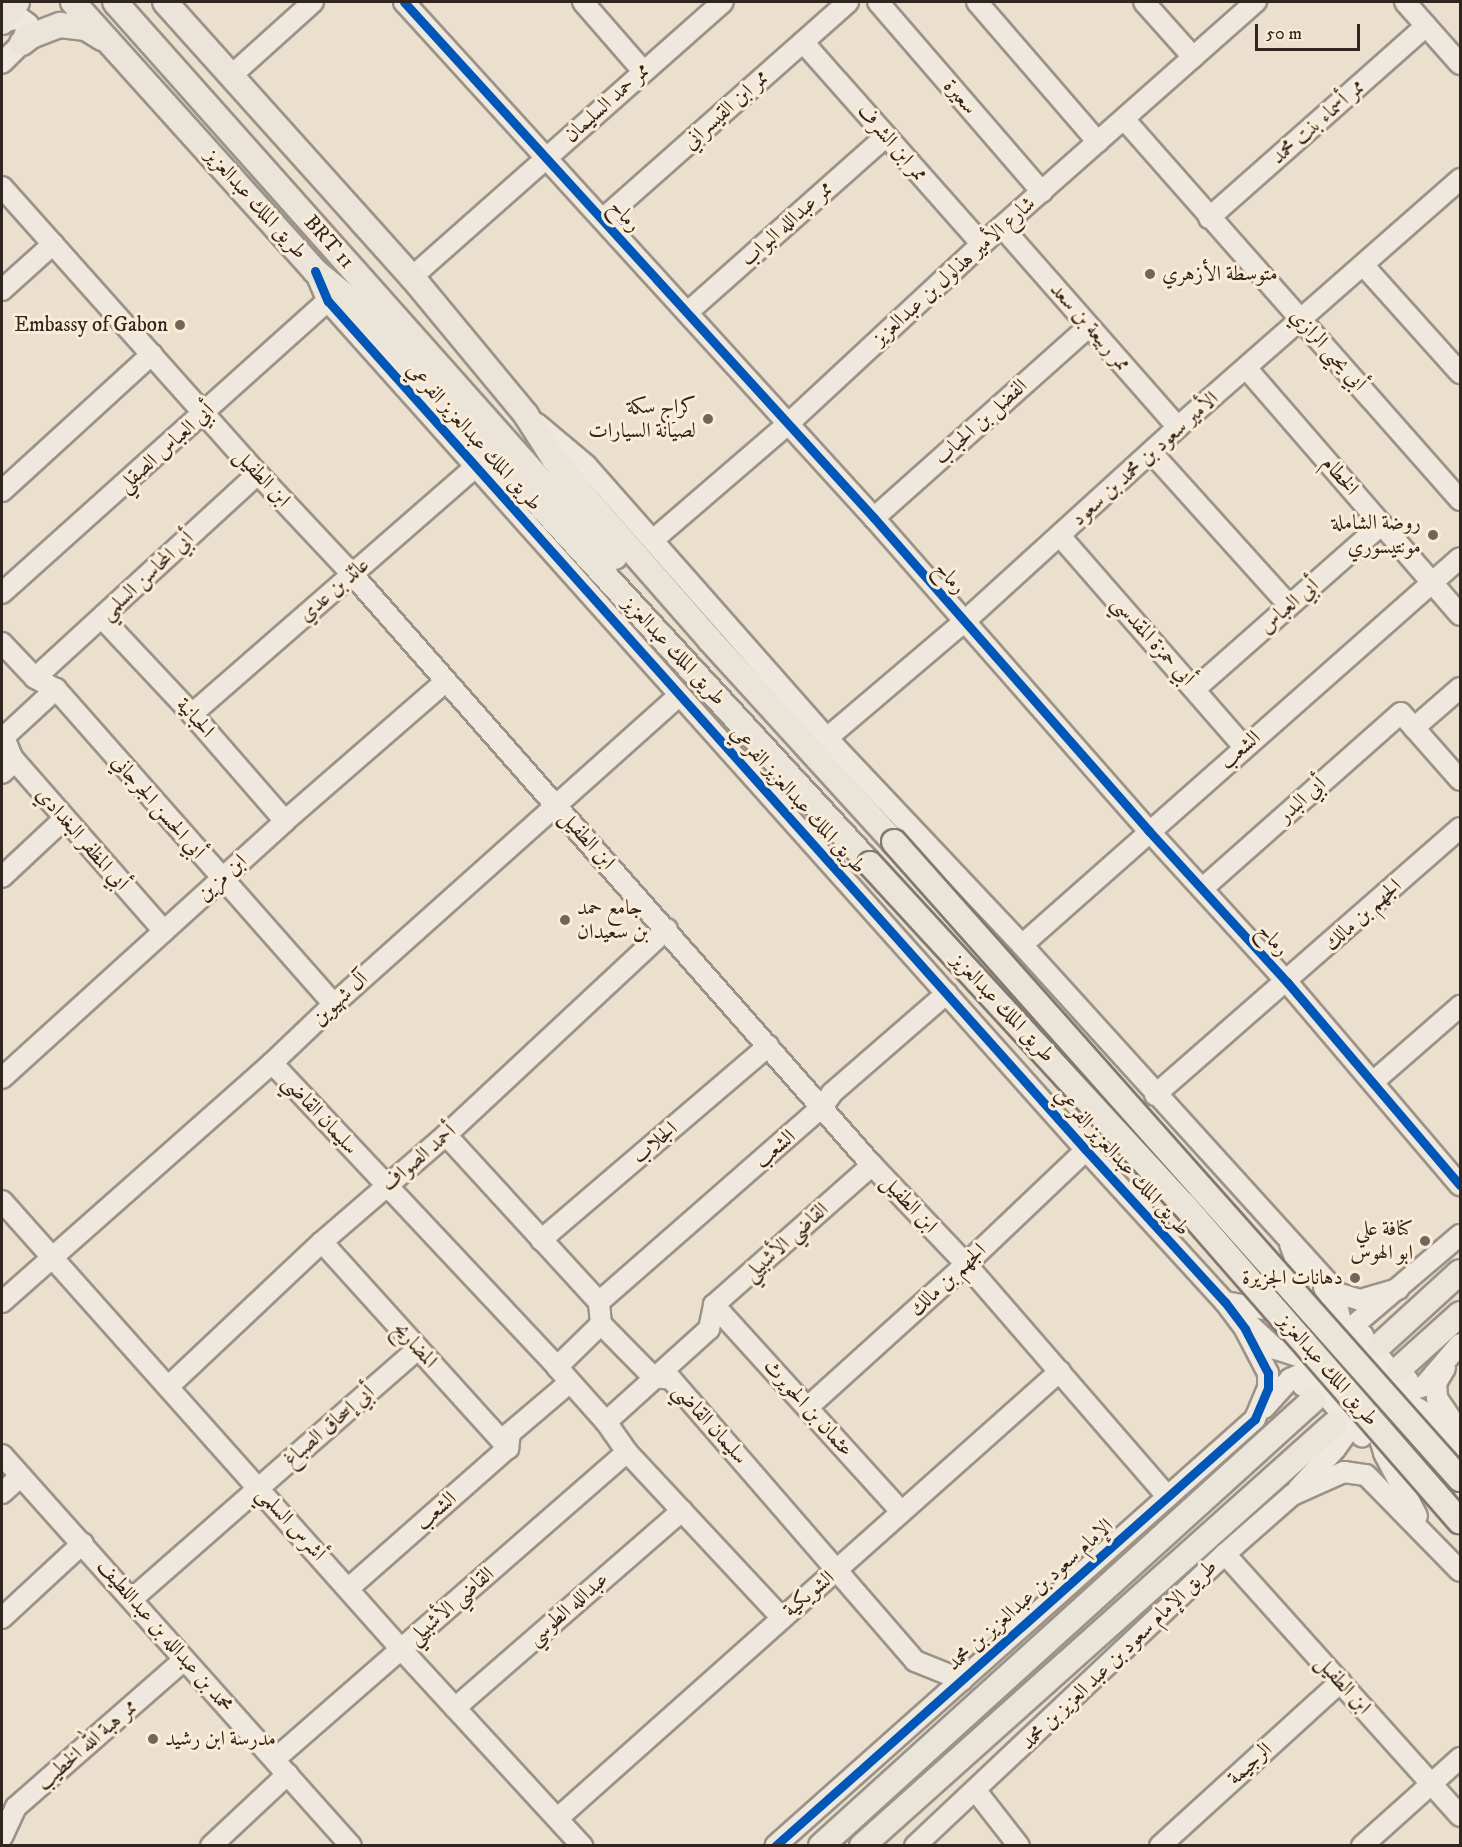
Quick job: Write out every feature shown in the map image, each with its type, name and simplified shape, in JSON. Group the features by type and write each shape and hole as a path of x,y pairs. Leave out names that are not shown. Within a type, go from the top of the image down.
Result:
{"main road":[{"path":"2,22 17,2"},
{"name":"طريق الملك عبدالعزيز","path":"73,2 315,271 349,299 382,333 1183,1204 1461,1521"},
{"name":"BRT 11","path":"115,2 543,483 572,509 643,586 669,610 710,640"},
{"name":"طريق الملك عبدالعزيز","path":"165,2 412,277 526,415 554,459 584,496 710,640 894,842 1461,1479"},
{"path":"22,43 48,28 68,25 86,28 112,44"},
{"name":"BRT 11","path":"543,483 562,510 620,574 630,596 630,604"},
{"path":"1380,1345 1461,1272"},
{"path":"1399,1369 1461,1314"},
{"path":"819,1845 842,1827 1313,1400"},
{"path":"862,1845 1334,1424"}],"street":[{"path":"232,75 313,2"},
{"name":"رماح","path":"404,2 604,218 874,518 1149,831 1287,982 1461,1185"},
{"name":"ممر حمد السليمان","path":"412,277 723,2"},
{"name":"ممر ابن القيسراني","path":"604,218 848,2"},
{"name":"سعيرة","path":"878,2 1042,192"},
{"path":"977,2 1098,142"},
{"path":"1144,2 1193,57"},
{"name":"شارع الأمير هذلول بن عبدالعزيز","path":"653,540 788,424 982,244 1256,2"},
{"path":"1405,2 1461,64"},
{"path":"594,5 643,71"},
{"path":"2,22 13,18 24,20 28,32 22,43 2,63"},
{"name":"ممر أسماء بنت محمد","path":"1209,218 1426,26"},
{"name":"ممر ابن الشرف","path":"803,42 982,244"},
{"name":"أبي يحيى الرازي","path":"1124,119 1209,218 1461,500"},
{"name":"ممر عبدالله البواب","path":"688,312 886,136"},
{"name":"الأمير سعود بن محمد بن سعود","path":"827,738 965,621 1178,427 1302,321 1461,179"},
{"name":"ابن الطفيل","path":"2,187 258,474 352,574 445,682 667,929 872,1165 966,1264 1168,1497"},
{"name":"ممر ربيعة بن سعد","path":"1002,227 1178,427"},
{"path":"2,290 53,244"},
{"path":"1364,266 1459,367"},
{"name":"طريق الملك عبدالعزيز الفرعي","path":"315,271 328,301 1086,1150 1225,1302 1258,1351"},
{"name":"أبي العباس الصقلي","path":"2,593 328,301"},
{"name":"الفضل بن الحباب","path":"874,518 1088,327"},
{"path":"2,491 152,354"},
{"name":"الخطام","path":"1247,369 1461,615"},
{"path":"526,415 586,465 827,738 1022,945 1155,1095 1337,1293 1360,1300 1398,1289"},
{"path":"1151,452 1289,605"},
{"name":"عائذ بن عدي","path":"192,714 476,466"},
{"name":"أبي المحاسن السلمي","path":"35,678 258,474"},
{"name":"أبي العباس","path":"1195,689 1382,524"},
{"name":"أبي حمزة المقدسي","path":"1060,536 1244,747"},
{"name":"الشعب","path":"1022,945 1461,558"},
{"name":"الحبانية","path":"102,618 192,714 285,821"},
{"name":"أبي الحسن الجرجاني","path":"2,643 35,678 56,689 221,879 334,1004"},
{"name":"ابن مزين","path":"2,1078 285,821 445,682"},
{"path":"1461,688 1414,728 1461,780"},
{"path":"8,767 4,737 56,689"},
{"name":"آل شهيوين","path":"2,1302 50,1257 272,1063 555,804 679,695"},
{"name":"أبي البدر","path":"1203,888 1401,712 1414,728"},
{"name":"أبي المظفر البغدادي","path":"2,746 8,767 65,818 164,931"},
{"path":"2,877 65,818"},
{"name":"الجهم بن مالك","path":"1155,1095 1461,828"},
{"name":"أحمد الصواف","path":"169,1386 322,1242 446,1135 667,929"},
{"name":"الشعب","path":"599,1302 823,1107 832,1093 947,993"},
{"path":"1372,1082 1461,1006"},
{"name":"الجلاب","path":"541,1240 768,1046"},
{"name":"سليمان القاضي","path":"272,1063 557,1367 606,1422 627,1452 781,1617"},
{"path":"446,1135 599,1302 602,1324 557,1367"},
{"name":"الجهم بن مالك","path":"808,1407 966,1264 1086,1150"},
{"name":"القاضي الأشبيلي","path":"606,1422 652,1377 709,1329 714,1305 872,1165"},
{"name":"أشرس السلمي","path":"2,1201 401,1649 582,1845"},
{"path":"1254,1419 1290,1379 1352,1330 1461,1235"},
{"path":"1225,1302 1266,1309 1289,1300 1295,1293 1297,1263 1287,1237"},
{"path":"1287,1237 1337,1305 1352,1330 1356,1348 1358,1388 1369,1430 1384,1453 1430,1539 1461,1571"},
{"name":"المضاريح","path":"322,1242 508,1448"},
{"path":"1398,1289 1363,1327 1364,1339 1399,1380 1412,1380 1461,1344"},
{"path":"1225,1302 1276,1349 1313,1361 1358,1388 1407,1391 1424,1386"},
{"name":"عثمان بن الحويرث","path":"714,1305 901,1511"},
{"name":"سليمان القاضي","path":"602,1324 652,1377 671,1379 838,1569 915,1661 962,1680"},
{"path":"1292,1495 1424,1386 1461,1344"},
{"path":"1461,1344 1436,1383 1437,1398 1461,1433"},
{"name":"أبي إسحاق الصباغ","path":"132,1599 418,1349"},
{"name":"الإمام سعود بن عبدالعزيز بن محمد","path":"775,1845 1254,1419 1268,1388 1268,1373 1258,1351"},
{"name":"الشويكية","path":"558,1818 781,1617 1060,1371"},
{"path":"1290,1379 1309,1374 1405,1401 1436,1421 1461,1446"},
{"name":"الشعب","path":"349,1588 508,1448 510,1432 569,1383"},
{"path":"1254,1419 1298,1387 1317,1385 1347,1420 1346,1434 1292,1495"},
{"path":"1430,1539 1407,1484 1409,1475 1422,1455 1439,1448 1453,1449 1461,1455"},
{"name":"القاضي الأشبيلي","path":"275,1759 627,1452"},
{"name":"محمد بن عبدالله بن عبداللطيف","path":"2,1455 351,1845"},
{"name":"طريق الإمام سعود بن عبد العزيز بن محمد","path":"915,1845 976,1791 1225,1554 1292,1495 1344,1472 1366,1475 1430,1539"},
{"path":"2,1493 21,1476"},
{"name":"عبدالله الطوسي","path":"455,1708 682,1511"},
{"path":"2,1618 83,1543"},
{"name":"ابن الطفيل","path":"1225,1554 1461,1816"},
{"name":"ممر هبة الله الخطيب","path":"6,1837 16,1807 184,1660"},
{"name":"الرجيمة","path":"1160,1845 1340,1682"},
{"path":"1362,1845 1461,1758"},
{"path":"211,1845 288,1774"},
{"path":"976,1791 1019,1845"}],"cycle path":[{"path":"404,2 874,518 1149,831 1287,982 1460,1185"},
{"path":"315,271 328,301 1086,1150 1225,1302 1245,1329 1268,1373 1268,1388 1255,1419 775,1846"}],"place":[{"name":"متوسطة الأزهري","path":"1150,274"},
{"name":"Embassy of Gabon","path":"180,325"},
{"name":"كراج سكة لصيانة السيارات","path":"708,419"},
{"name":"روضة الشاملة مونتيسوري","path":"1433,535"},
{"name":"جامع حمد بن سعيدان","path":"565,920"},
{"name":"كنافة علي ابو الهوس","path":"1425,1241"},
{"name":"دهانات الجزيرة","path":"1355,1278"},
{"name":"مدرسة ابن رشيد","path":"153,1739"}]}
